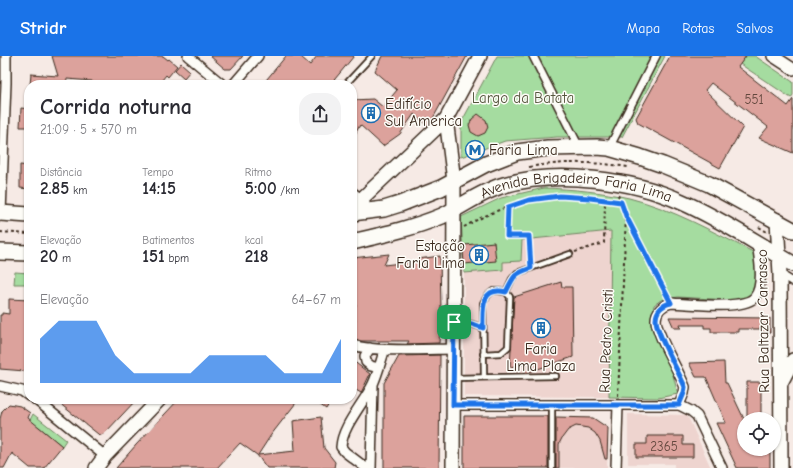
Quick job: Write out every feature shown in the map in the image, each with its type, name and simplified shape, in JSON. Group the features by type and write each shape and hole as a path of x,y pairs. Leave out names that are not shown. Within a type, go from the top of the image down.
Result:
{"highway":[{"name":"Avenida Brigadeiro Faria Lima","path":"357,213 374,211 400,204 441,188 486,164 517,152 548,148 609,148 663,165 694,178 777,220 793,230"},
{"name":"Avenida Brigadeiro Faria Lima","path":"357,241 408,228 441,216 496,188 522,180 542,178 579,178 613,182 681,201 712,217 793,264"},
{"path":"0,215 24,215"},
{"path":"0,252 24,253"}],"main road":[{"path":"357,198 446,119 480,56"},
{"path":"446,119 454,181 453,468"},
{"name":"Rua Baltazar Carrasco","path":"777,220 780,274 781,468"},
{"path":"781,382 793,360"},
{"path":"96,468 105,462 156,404"}],"street":[{"path":"0,215 6,56"},
{"path":"188,56 217,80"},
{"path":"237,80 258,56"},
{"path":"533,56 579,147"},
{"path":"609,148 656,56"},
{"path":"773,56 793,70"},
{"path":"357,201 374,211"},
{"path":"679,405 685,387 659,332 656,318 661,308 665,304 733,305 746,302 754,297 760,285 760,265 757,243"},
{"path":"780,274 793,282"},
{"path":"357,346 385,349 453,349"},
{"path":"370,348 365,356 366,362 371,366 379,368"},
{"path":"366,468 341,447 342,440 373,384 385,349"},
{"path":"371,468 373,384"},
{"path":"0,386 24,392"},
{"path":"41,404 105,462"},
{"path":"453,405 679,405 697,416 722,468"},
{"name":"Rua Pedro Cristi","path":"616,468 618,405"}],"lane":[{"path":"350,80 372,56"},
{"path":"506,292 512,279 517,273 570,254"},
{"path":"483,354 501,353 508,348 510,296 506,292 499,290 493,291 488,295 483,303 483,354 484,377"},
{"path":"454,322 472,324 483,328"},
{"path":"453,378 556,376"},
{"path":"552,405 552,468"}],"path":[{"path":"525,167 552,163 577,162 603,163 628,168"},
{"path":"613,182 626,216 671,303"},
{"path":"464,227 508,207 529,200 560,196 621,202"},
{"path":"570,254 604,243 605,200"},
{"path":"508,207 507,236 529,236 531,268"},
{"name":"Rua Pedro Cristi","path":"618,405 626,216"},
{"path":"757,225 777,237"},
{"path":"0,232 24,234"}],"shaded area":[{"path":"611,231 609,397 464,396 464,273 503,270 503,262 521,261 522,240"},
{"path":"628,414 686,415 711,468 674,468 674,464 628,464"},
{"path":"562,417 593,418 608,428 607,468 540,468 540,463 550,463 551,438 557,438 562,435"}],"green space":[{"name":"Largo da Batata","path":"497,56 665,56 622,137 557,137 505,141 461,157 461,123"},
{"path":"746,56 755,56 793,82 793,95 791,98 740,64"},
{"path":"544,188 598,192 629,198 661,208 753,252 757,260 756,290 745,301 678,297 661,300 654,305 652,328 669,360 678,394 658,398 609,397 611,231 522,240 521,261 503,262 503,270 464,273 461,217 501,198"},
{"path":"15,272 24,273 24,284 14,284"},
{"path":"33,414 66,440 62,446 38,426 27,426"}],"building":[{"path":"52,56 163,56 177,66 168,77 166,75 162,80 30,80 31,74 58,76"},
{"path":"210,56 243,56 231,69 225,69"},
{"path":"286,56 300,56 310,65 317,56 354,56 334,80 266,80"},
{"path":"382,56 467,56 431,122 427,126 414,114 400,134 383,146 360,125 357,131 357,100 373,99 383,107 397,90 375,71"},
{"path":"670,56 746,56 738,67 788,106 793,99 793,153 759,138 768,127 711,83 705,90 743,127 720,168 638,123 636,118"},
{"path":"181,63 190,71 184,78 175,70"},
{"path":"21,108 24,108 24,127 20,127"},
{"path":"478,114 486,120 488,127 485,133 478,136 471,132 469,125 472,119"},
{"path":"20,165 24,165 24,188 20,188"},
{"name":"Estação Faria Lima","path":"494,242 496,261 464,264 463,250 465,245"},
{"path":"389,254 384,265 418,261 418,259 440,256 441,311 439,343 407,344 409,341 361,341 357,340 357,257"},
{"name":"Faria Lima Plaza","path":"561,282 562,287 572,287 573,357 526,373 525,364 510,367 514,297"},
{"path":"9,299 24,300 24,371 0,369 0,315 2,315 2,313 9,314"},
{"path":"669,317 770,318 770,333 762,333 762,329 738,329 738,332 711,332 711,328 704,328 704,325 680,325 681,328 674,328"},
{"path":"440,355 439,468 384,468 384,383 399,356"},
{"path":"724,362 725,383 727,383 741,412 737,412 737,456 770,456 770,468 737,468 716,423 726,423 706,377 696,377 689,363"},
{"path":"357,364 370,374 361,393 357,391"},
{"path":"747,382 761,382 761,412 747,412"},
{"path":"9,404 20,406 30,413 28,418 62,446 44,468 30,468 12,453 4,468 0,468 0,419 2,411"},
{"path":"60,404 132,404 105,433 101,435"},
{"path":"174,404 295,404 271,435 258,455 295,451 293,421 321,417 324,448 335,462 334,468 267,468 257,455 240,443 217,468 116,468"},
{"path":"319,404 329,404 326,409"},
{"path":"464,416 548,416 548,468 464,468"},
{"path":"556,417 593,418 608,428 607,459 605,459 600,441 595,433 588,428 576,426 568,430 559,444 559,468 556,468"},
{"path":"647,436 683,436 683,445 693,445 693,457 636,457 636,444 647,444"}],"place":[{"name":"Edifício Sul America","path":"371,113"},
{"name":"Faria Lima","path":"475,150"},
{"name":"Estação Faria Lima","path":"479,255"},
{"name":"Faria Lima Plaza","path":"541,328"}],"route":[{"path":"560,196 621,202 626,216 671,303 665,304 658,312 656,318 657,325 685,387 684,393 679,405 453,405 454,322 472,324 483,328 483,303 488,295 493,291 499,290 506,292 512,279 517,273 531,268 529,236 507,236 508,207 529,200 560,196"}]}
